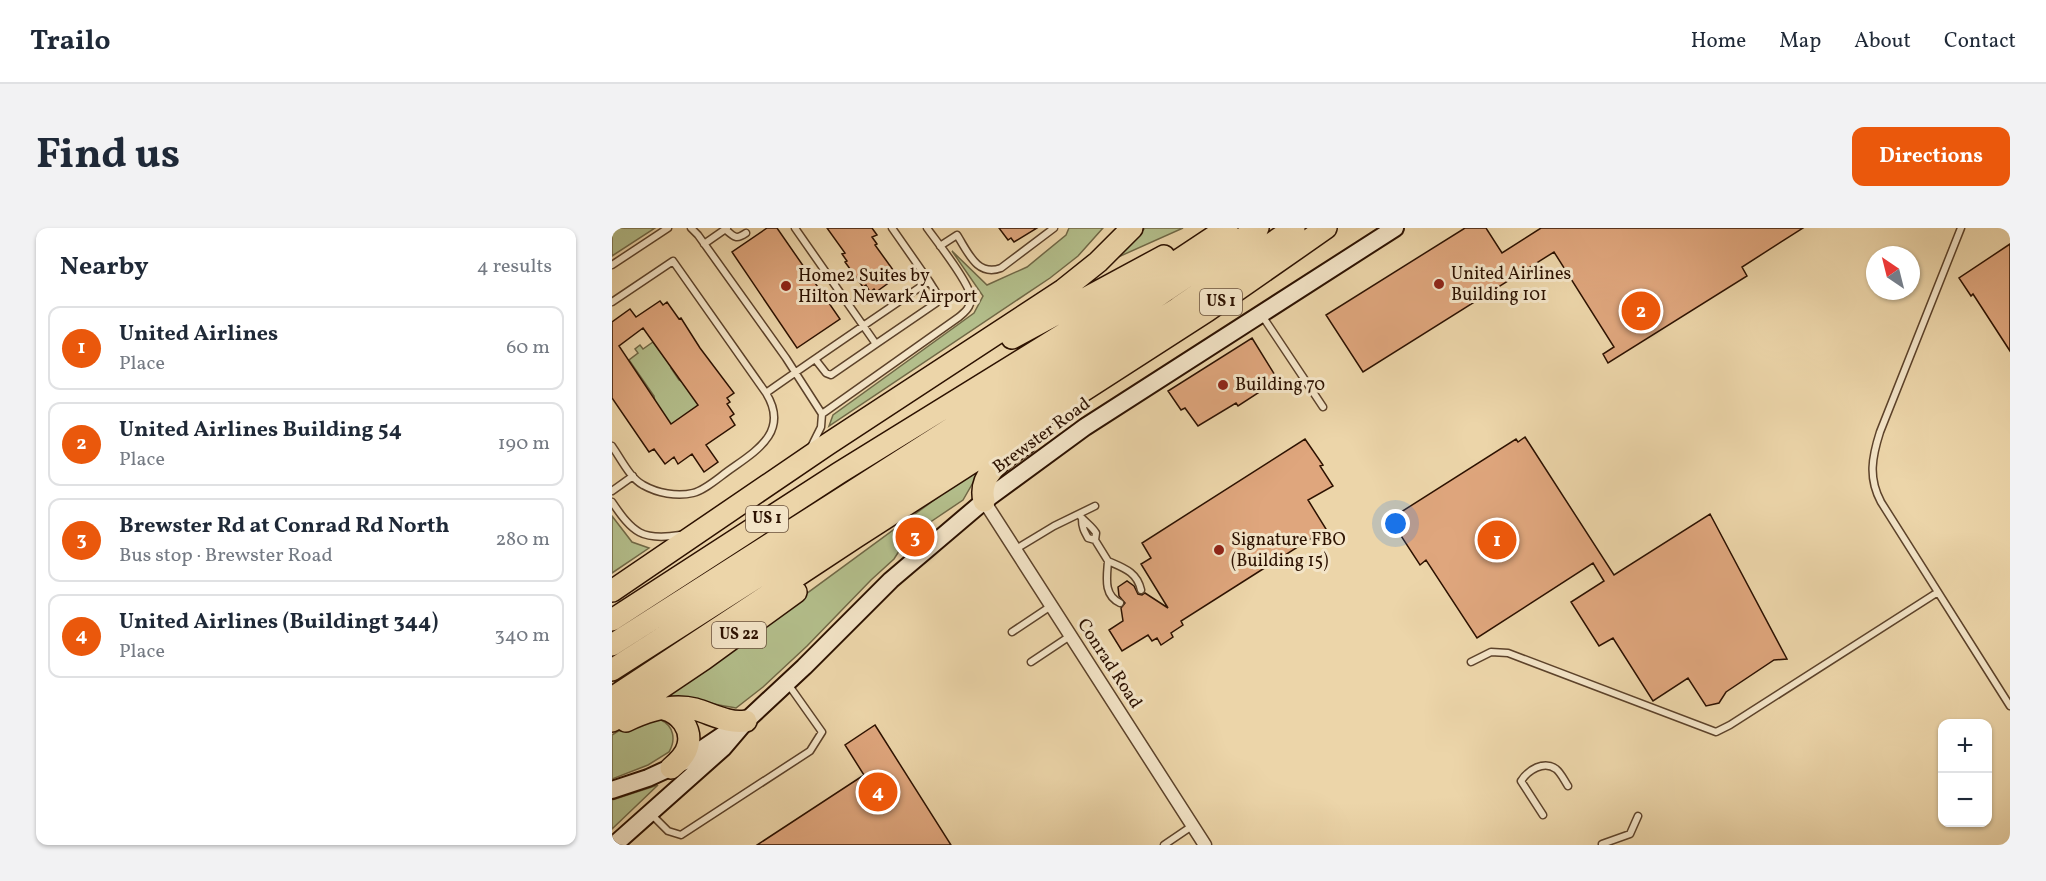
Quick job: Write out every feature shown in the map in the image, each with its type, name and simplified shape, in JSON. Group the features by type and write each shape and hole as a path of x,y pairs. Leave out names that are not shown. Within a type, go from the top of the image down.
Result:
{"highway":[{"path":"612,591 1078,279 1115,246 1131,228"},
{"path":"936,373 968,364 1211,228"},
{"name":"US 1","path":"612,620 922,420 1122,297 1227,228"},
{"path":"612,645 1143,306 1258,228"},
{"name":"US 1","path":"612,698 1233,293 1298,236 1327,228"},
{"path":"612,670 1178,308 1298,236"},
{"path":"984,501 982,492 985,481 997,465 1109,386 1137,356"},
{"path":"612,636 699,576 879,459 922,420"},
{"name":"US 22","path":"612,720 749,628 819,575 856,537"},
{"path":"612,675 677,628"},
{"path":"612,728 641,715 683,707 719,718 746,721"},
{"path":"664,709 681,718 688,731 689,739 683,756 671,768"}],"street":[{"name":"Brewster Road","path":"614,845 723,748 746,721 891,580 984,501 1069,437 1395,228"},
{"name":"Conrad Road","path":"984,501 1204,845"},
{"name":"Brewster Road","path":"612,790 671,768 717,737 746,721"}],"lane":[{"path":"612,265 668,228"},
{"path":"691,228 822,414 821,427 801,463"},
{"path":"795,228 876,344"},
{"path":"815,359 826,373 831,375 938,301 938,293 894,228"},
{"path":"822,414 968,310 971,301 969,291 927,228"},
{"path":"940,246 957,235 976,264 984,270 991,271 1001,268 1054,228"},
{"path":"1961,228 1880,432 1872,462 1873,480 1878,495 2010,706"},
{"path":"704,244 726,229 735,238 746,233"},
{"path":"612,302 673,261 774,406 773,427 758,451 706,487 693,493 659,492 643,485 633,476 612,446"},
{"path":"766,393 929,280"},
{"path":"1261,313 1323,407"},
{"path":"612,491 633,476"},
{"path":"612,502 628,524 645,536 660,538 699,532"},
{"path":"1015,550 1045,531 1080,516 1095,506"},
{"path":"1080,516 1082,528 1088,538 1095,540 1108,561 1108,589 1111,597 1120,603"},
{"path":"1108,561 1132,572 1141,590"},
{"path":"1471,662 1491,652 1508,653 1716,732 1938,592"},
{"path":"1012,632 1051,606"},
{"path":"1031,662 1070,636"},
{"path":"649,812 668,831 681,835 810,751 822,732 787,683"},
{"path":"1542,815 1521,781 1524,777 1538,767 1550,766 1559,772 1568,786"},
{"path":"1602,844 1630,834 1638,816"},
{"path":"1167,844 1192,826"}],"green space":[{"path":"612,228 655,228 612,256"},
{"path":"1069,228 1103,228 1078,256 1050,278 829,426 833,415 974,313 983,296 952,251 987,285 1027,267 1066,235"},
{"path":"1145,228 1183,228 1116,258"},
{"path":"653,342 679,380 711,397 660,433 654,396 629,360 638,353 635,349 640,345 643,349"},
{"path":"982,467 963,500 926,525 807,646 763,687 736,708 667,696 960,481"},
{"path":"612,516 632,542 649,548 612,573"},
{"path":"662,718 661,720 669,726 673,738 669,752 648,765 612,779 612,735 623,728"},
{"path":"658,785 612,829 612,800"}],"building":[{"name":"Home2 Suites by Hilton Newark Airport","path":"767,228 777,228 840,319 797,348 732,252"},
{"path":"827,228 872,228 877,235 872,237 877,244 875,245 896,274 892,276 894,279 876,292 874,289 870,292 866,285 863,287 845,262 847,261 842,254 845,253"},
{"path":"999,228 1037,228 1014,242 1011,238 1008,240"},
{"path":"1465,228 1486,228 1502,253 1541,228 1803,228 1742,267 1747,276 1608,363 1603,354 1614,347 1554,252 1363,372 1326,315"},
{"path":"2010,244 2010,351 1973,294 1971,296 1959,278"},
{"path":"660,301 663,305 667,302 734,393 727,398 730,402 727,404 734,414 730,417 735,425 706,445 718,462 704,472 692,454 678,464 674,457 665,464 654,449 649,452 612,398 612,322 630,309 636,317","holes":["643,328 698,405 671,424 619,346"]},
{"name":"Building 70","path":"1252,338 1278,380 1238,406 1236,403 1198,426 1185,408 1181,410 1168,391"},
{"path":"1525,437 1614,575 1710,514 1787,659 1774,660 1726,692 1719,703 1706,706 1688,678 1653,701 1613,638 1599,646 1571,602 1604,581 1593,563 1477,638 1426,560 1420,565 1390,519 1516,439 1518,442"},
{"name":"Signature FBO (Building 15)","path":"1305,439 1323,465 1320,466 1333,486 1308,500 1326,529 1181,621 1183,625 1171,633 1173,637 1161,645 1157,638 1152,641 1148,635 1122,651 1109,630 1123,621 1121,608 1125,603 1119,596 1118,587 1127,581 1134,586 1138,594 1145,593 1168,608 1141,564 1151,558 1142,543"},
{"path":"875,725 951,845 757,845 864,775 845,745"}],"place":[{"name":"United Airlines Building 101","path":"1439,284"},
{"name":"Home2 Suites by Hilton Newark Airport","path":"786,286"},
{"name":"United Airlines Building 54","path":"1641,311"},
{"name":"Building 70","path":"1223,385"},
{"name":"Brewster Rd at Conrad Rd North","path":"915,537"},
{"name":"United Airlines","path":"1497,540"},
{"name":"Signature FBO (Building 15)","path":"1219,550"},
{"name":"United Airlines (Buildingt 344)","path":"878,792"}]}
